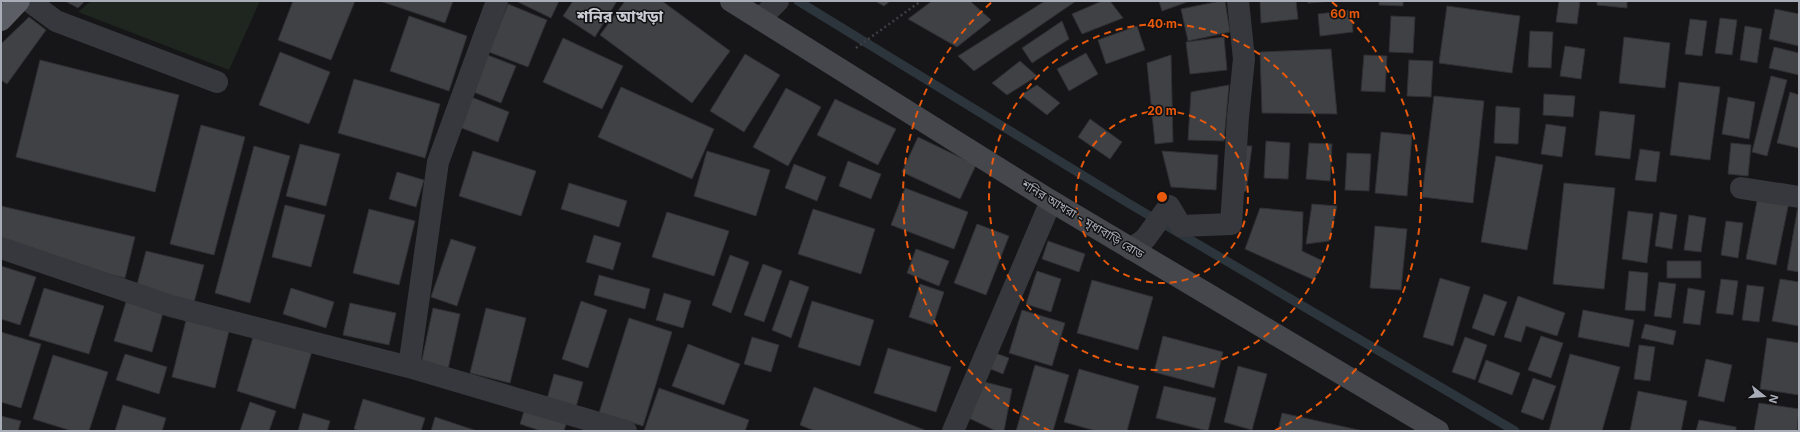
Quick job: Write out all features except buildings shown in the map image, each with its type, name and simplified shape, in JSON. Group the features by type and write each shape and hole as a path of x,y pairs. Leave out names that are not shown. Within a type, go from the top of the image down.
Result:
{"highway":[{"path":"1,20 19,1"}],"main road":[{"name":"শনির আখরা - মৃধাবাড়ি রোড","path":"732,1 1052,201 1138,244 1438,431"}],"street":[{"path":"29,1 56,21 217,82"},
{"path":"409,367 438,162 497,1"},
{"path":"1138,244 1169,206 1181,226 1231,224 1238,118 1244,59 1238,1"},
{"path":"760,19 776,2"},
{"path":"1741,188 1799,197"},
{"path":"953,431 1052,201"},
{"path":"1,248 171,306 409,367 626,431"}],"path":[{"path":"833,65 921,1"}],"shaded area":[{"path":"91,1 260,1 229,70 78,12"}],"waterway":[{"path":"798,1 1128,203 1515,431"}],"district":[{"name":"শনির আখড়া","path":"620,16"}]}
